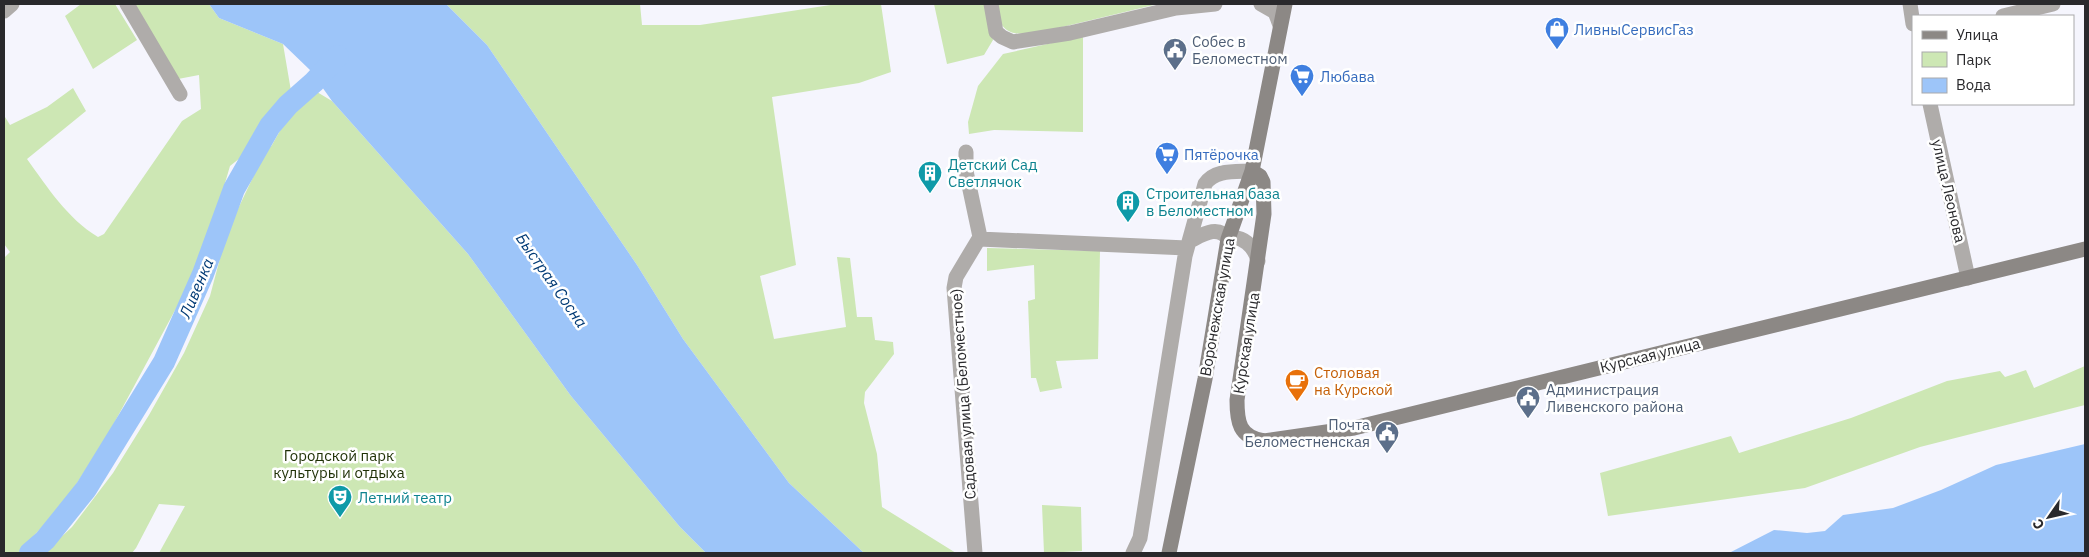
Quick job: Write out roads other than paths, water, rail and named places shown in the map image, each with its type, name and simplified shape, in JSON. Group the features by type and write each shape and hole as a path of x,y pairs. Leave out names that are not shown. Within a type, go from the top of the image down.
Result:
{"street":[{"path":"4,12 12,4"},
{"path":"126,4 180,94"},
{"path":"992,4 996,32 1002,38 1013,42 1070,33 1176,8 1215,4"},
{"path":"1261,4 1275,12 1280,25"},
{"name":"Воронежская улица","path":"1169,553 1205,379 1228,240 1252,171 1285,4"},
{"path":"1910,4 1912,17"},
{"path":"2007,15 2053,4"},
{"name":"улица Леонова","path":"1930,105 1968,278"},
{"path":"966,152 966,171 979,239 1188,244 1215,231 1222,233 1228,240 1235,238 1245,241 1254,250 1258,261"},
{"path":"1133,553 1140,538 1188,244 1204,187 1208,179 1219,173 1252,171"},
{"name":"Курская улица","path":"1252,171 1262,179 1265,192 1258,261 1237,400 1237,419 1241,428 1248,435 1264,441 1354,428 2085,249"},
{"name":"Садовая улица (Беломестное)","path":"975,553 954,288 956,276 979,239"}],"water":[{"name":"Быстрая Сосна","path":"209,4 446,4 487,45 637,265 683,339 789,483 864,553 706,553 680,527 571,396 468,254 332,101 310,70 283,44 219,18"},
{"path":"2085,444 2085,553 1729,553 1774,530 1807,533 1825,531 1843,515 1893,508 1941,490 1996,465"}],"waterway":[{"name":"Ливенка","path":"30,553 45,540 86,489 164,362 203,274 234,189 270,126 288,105 314,82 338,56"}],"place":[{"name":"ЛивныСервисГаз","path":"1557,50"},
{"name":"Собес в Беломестном","path":"1175,71"},
{"name":"Любава","path":"1302,97"},
{"name":"Пятёрочка","path":"1167,175"},
{"name":"Детский Сад Светлячок","path":"930,194"},
{"name":"Строительная база в Беломестном","path":"1128,223"},
{"name":"Столовая на Курской","path":"1297,402"},
{"name":"Администрация Ливенского района","path":"1528,419"},
{"name":"Почта Беломестненская","path":"1387,454"},
{"name":"Летний театр","path":"340,518"}],"park label":[{"name":"Городской парк культуры и отдыха","path":"339,464"}]}
